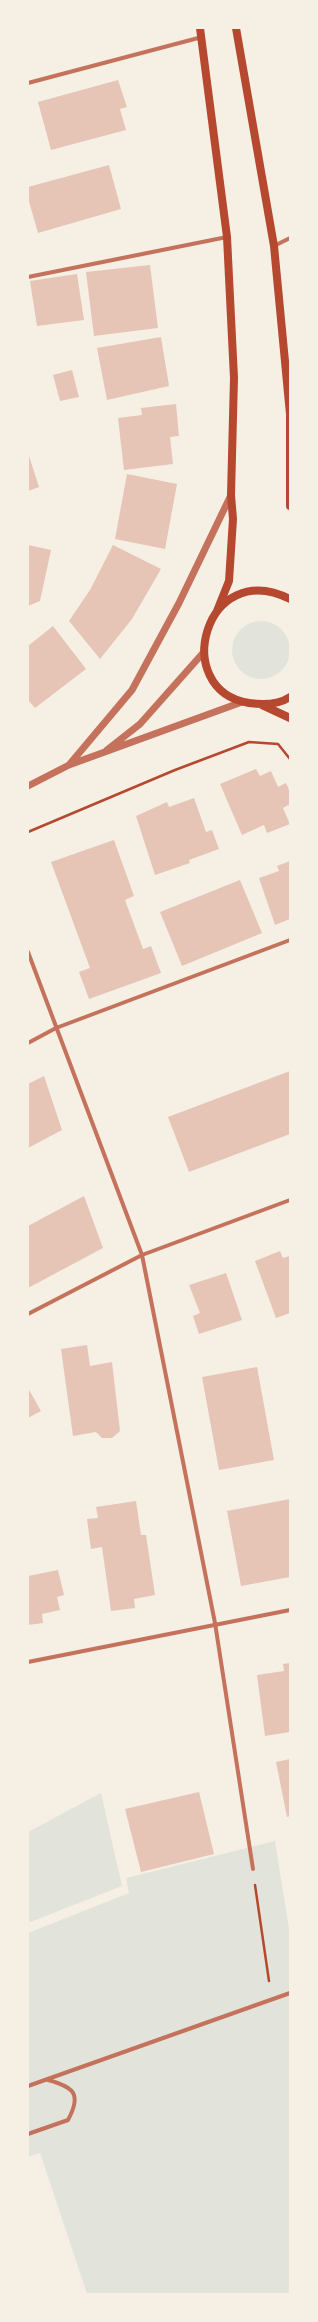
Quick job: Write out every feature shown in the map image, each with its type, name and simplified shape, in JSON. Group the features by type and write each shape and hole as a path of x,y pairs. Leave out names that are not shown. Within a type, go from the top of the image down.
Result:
{"main road":[{"path":"200,28 227,237 234,378 231,495 233,519 229,581 217,611 208,624 204,638 204,653 206,666 216,683 230,696 242,702 261,705 290,718"},
{"path":"236,28 274,246 290,414 290,506"},
{"path":"217,611 227,602 240,595 254,591 267,591 290,599"},
{"path":"261,705 274,703 290,697"}],"street":[{"path":"28,83 202,37"},
{"path":"28,277 227,237"},
{"path":"274,246 290,238"},
{"path":"69,765 132,690 182,596 231,495"},
{"path":"102,754 140,724 204,653"},
{"path":"28,786 69,765 242,702"},
{"path":"28,1043 56,1028 290,940"},
{"path":"28,952 142,1255 215,1623 253,1869"},
{"path":"28,1314 142,1255 290,1200"},
{"path":"28,1662 215,1623 290,1610"},
{"path":"28,2086 290,1992"},
{"path":"28,2134 68,2120 75,2106 74,2092 67,2085 48,2080"}],"path":[{"path":"28,832 175,770 249,742 278,744 290,760"},
{"path":"253,1869 272,1998"}],"shaded area":[{"path":"255,621 267,621 277,625 286,634 290,644 290,656 282,671 267,679 255,679 245,675 236,666 232,656 232,644 236,634 245,625"},
{"path":"101,1793 122,1886 28,1923 28,1832"},
{"path":"275,1841 290,1935 290,2294 87,2294 40,2153 28,2157 28,1933 129,1893 126,1878"}],"building":[{"path":"118,80 127,107 120,109 126,130 51,150 38,102"},
{"path":"109,165 121,209 38,233 28,198 28,187"},
{"path":"150,265 158,328 94,336 86,272"},
{"path":"77,274 84,320 37,326 30,281"},
{"path":"161,337 169,386 107,400 97,348"},
{"path":"72,370 79,397 60,401 53,375"},
{"path":"176,404 179,436 170,437 173,464 124,470 118,418 142,415 141,408"},
{"path":"28,453 39,487 28,491"},
{"path":"127,474 177,484 165,549 115,539"},
{"path":"28,545 51,550 40,601 28,606"},
{"path":"113,545 161,569 132,619 100,659 69,621 90,590"},
{"path":"53,626 86,669 35,708 28,700 28,646"},
{"path":"256,769 260,776 271,771 278,787 286,783 290,792 290,804 283,808 290,824 267,833 264,825 242,835 220,784"},
{"path":"194,798 206,832 212,830 219,849 189,860 190,863 155,875 136,816 167,802 169,807"},
{"path":"114,840 134,896 125,900 143,949 151,946 161,973 89,999 79,972 90,968 51,862"},
{"path":"290,861 290,919 275,925 259,878 279,871 277,866"},
{"path":"240,880 262,933 182,966 160,912"},
{"path":"290,1071 290,1134 189,1172 168,1117"},
{"path":"44,1076 62,1130 28,1148 28,1084"},
{"path":"84,1196 103,1248 28,1288 28,1226"},
{"path":"280,1251 283,1258 290,1256 290,1313 276,1318 255,1261"},
{"path":"226,1273 242,1320 199,1334 193,1316 200,1313 189,1285"},
{"path":"87,1345 90,1366 112,1362 120,1431 112,1438 102,1438 96,1432 73,1436 61,1349"},
{"path":"257,1367 274,1460 219,1470 202,1377"},
{"path":"28,1388 41,1411 28,1418"},
{"path":"290,1499 290,1577 241,1586 227,1511"},
{"path":"136,1501 141,1535 146,1535 155,1595 134,1599 135,1608 111,1611 102,1547 91,1549 87,1519 98,1518 96,1507"},
{"path":"58,1570 64,1595 57,1597 60,1610 42,1614 43,1623 28,1625 28,1576"},
{"path":"290,1663 290,1732 265,1736 257,1675 284,1671 283,1664"},
{"path":"290,1759 290,1816 287,1817 276,1762"},
{"path":"199,1792 214,1854 141,1872 125,1809"}]}
